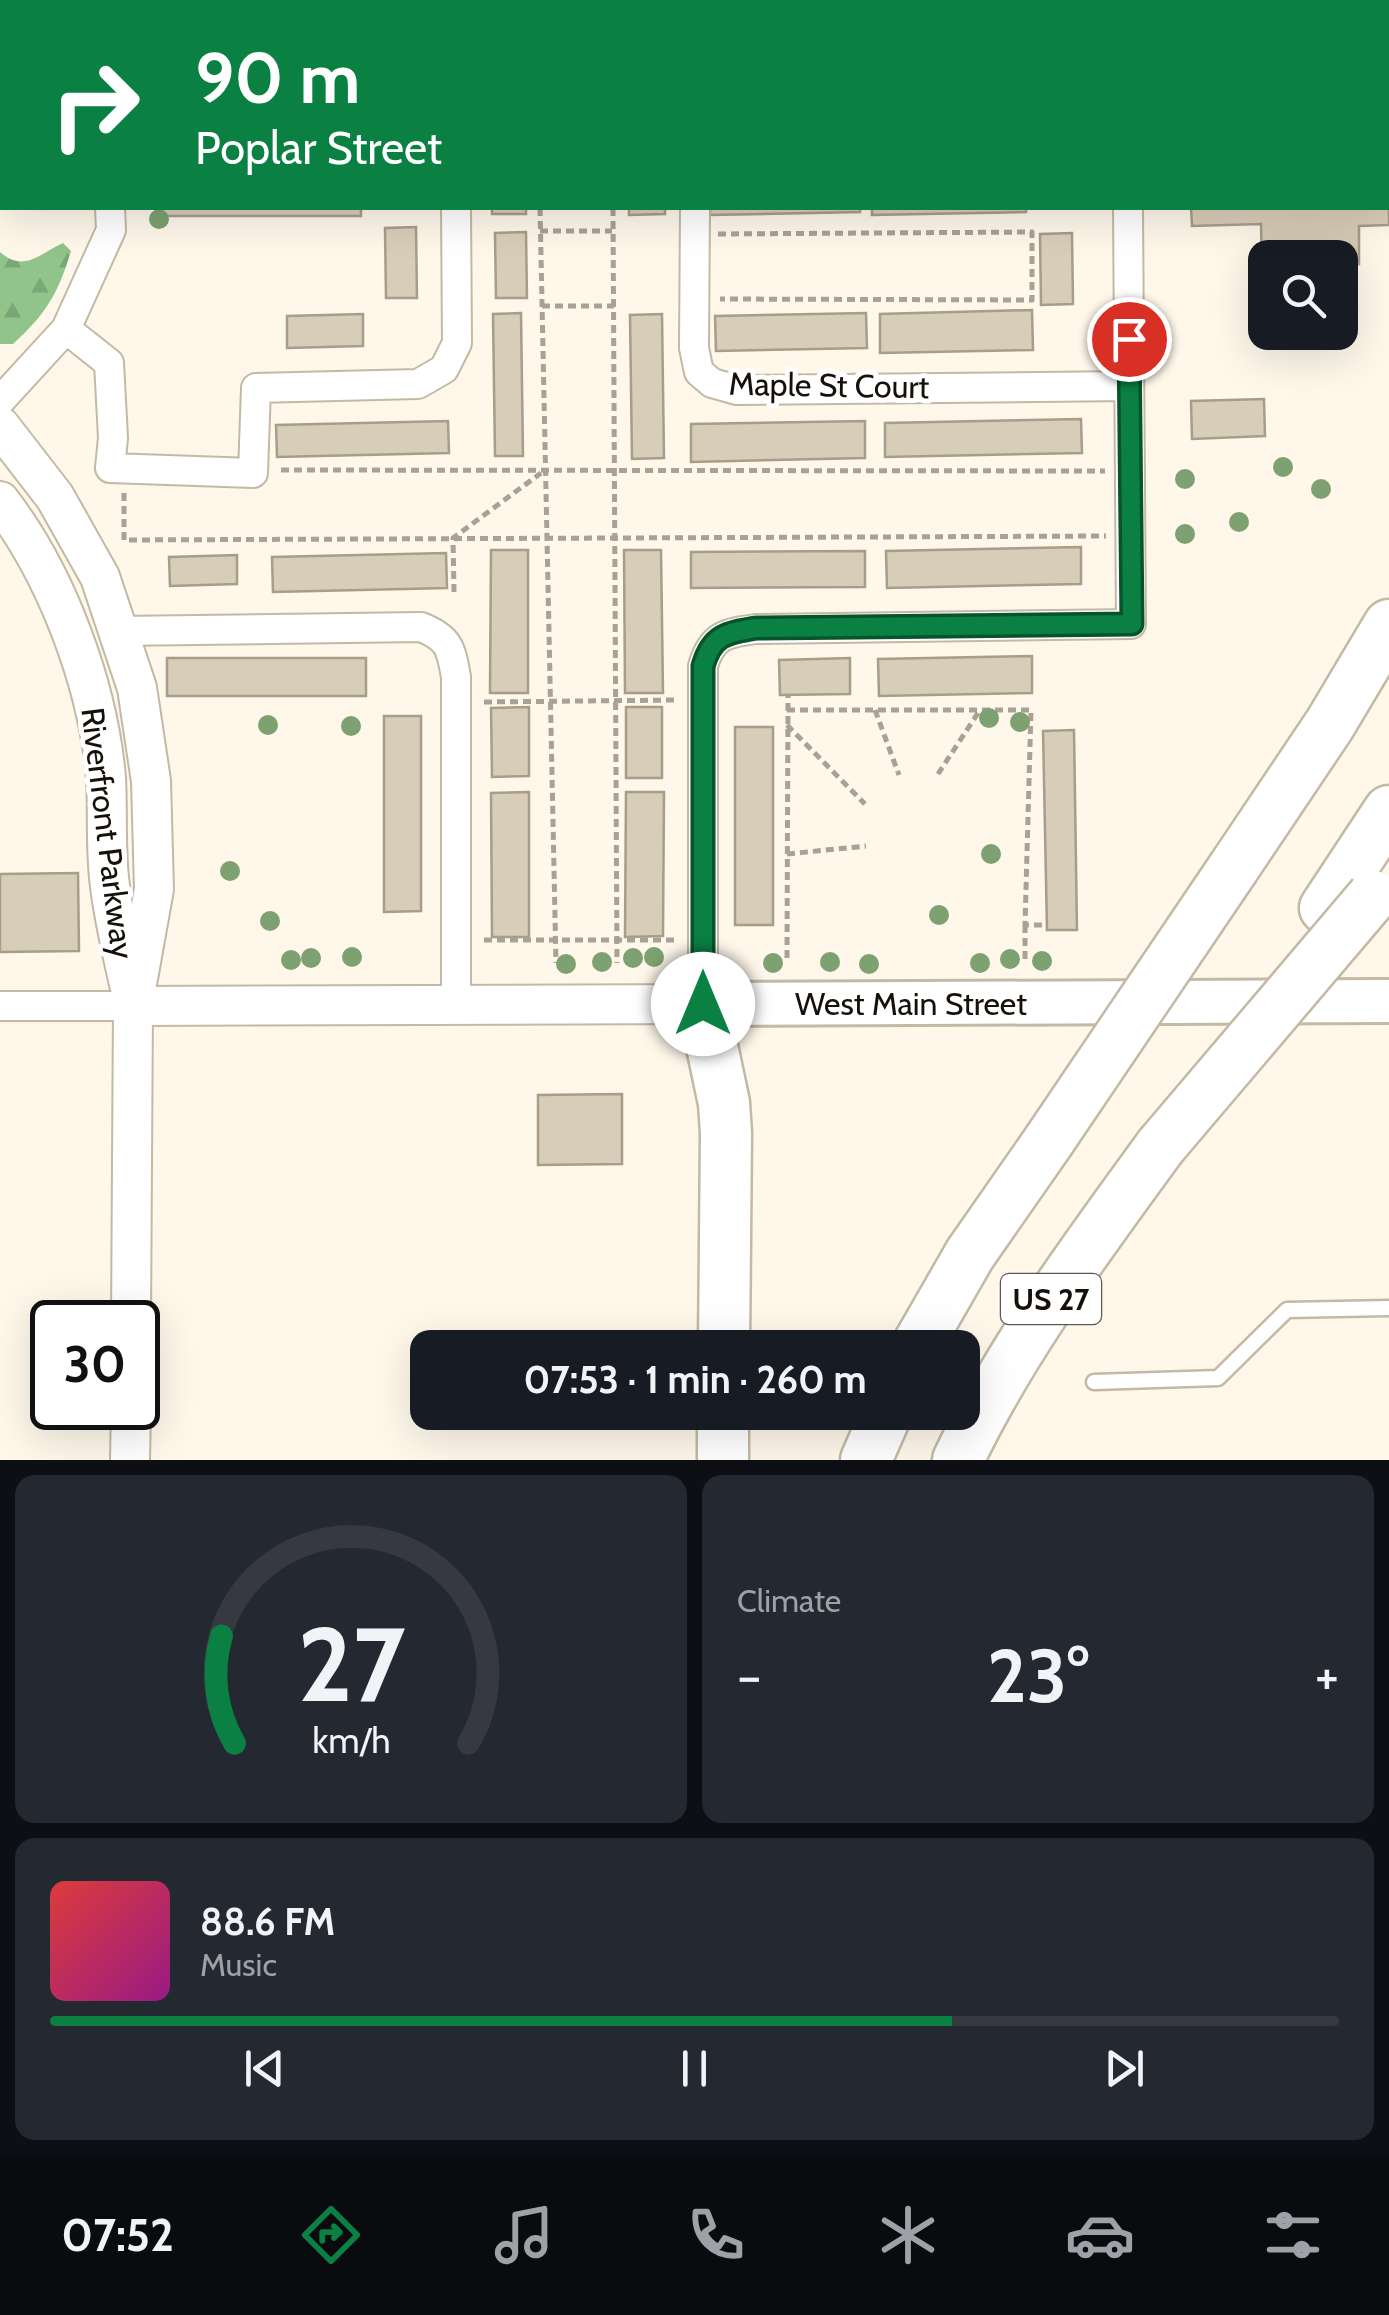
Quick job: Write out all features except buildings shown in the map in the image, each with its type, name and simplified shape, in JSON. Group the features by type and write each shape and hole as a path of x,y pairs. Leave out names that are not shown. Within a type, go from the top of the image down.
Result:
{"highway":[{"name":"US 27","path":"926,1330 970,1254 1330,724 1389,626"},
{"name":"US 27","path":"958,1460 998,1379 1026,1336 1160,1148 1389,811"},
{"path":"1160,1148 1381,888"},
{"path":"703,1004 724,1103 726,1132 724,1330"},
{"path":"723,1430 723,1460"},
{"path":"866,1460 879,1430"}],"main road":[{"name":"Riverfront Parkway","path":"0,426 55,497 100,577 137,688 151,781 154,889 133,1006 131,1300"},
{"name":"Riverfront Parkway","path":"0,501 22,529 61,607 92,698 106,776 109,885 133,1006"},
{"name":"West Main Street","path":"133,1006 1389,1001"},
{"path":"130,1430 130,1460"}],"street":[{"path":"0,401 66,330 111,230 110,210"},
{"path":"66,330 109,363 113,438 110,468 253,471 256,388 418,384 444,368 457,343 456,210"},
{"name":"Maple St Court","path":"695,210 694,348 699,372 712,383 737,390 1129,386"},
{"path":"703,1004 703,666 708,648 728,633 756,628 1132,624 1128,210"},
{"path":"118,631 421,626 440,634 452,652 456,702 456,1005"},
{"path":"0,1006 133,1006"}],"lane":[{"path":"1094,1382 1218,1378 1287,1310 1389,1308"}],"path":[{"path":"540,210 556,963"},
{"path":"613,210 617,962"},
{"path":"540,231 613,231"},
{"path":"694,299 1032,300 1032,232 715,234"},
{"path":"540,306 614,306"},
{"path":"124,470 124,540 1130,536"},
{"path":"253,471 1130,471"},
{"path":"453,538 543,471"},
{"path":"453,538 454,592"},
{"path":"787,958 788,695"},
{"path":"456,702 703,700"},
{"path":"788,710 1031,710 1025,959"},
{"path":"875,710 899,775"},
{"path":"938,774 980,710"},
{"path":"788,725 865,804"},
{"path":"787,854 866,846"},
{"path":"1025,925 1046,925"},
{"path":"456,940 703,940"}],"green space":[{"path":"63,243 71,251 49,302 13,344 0,344 0,252 24,261"}],"route":[{"path":"703,1004 703,666 708,648 728,633 756,628 1132,624 1129,339"}]}
